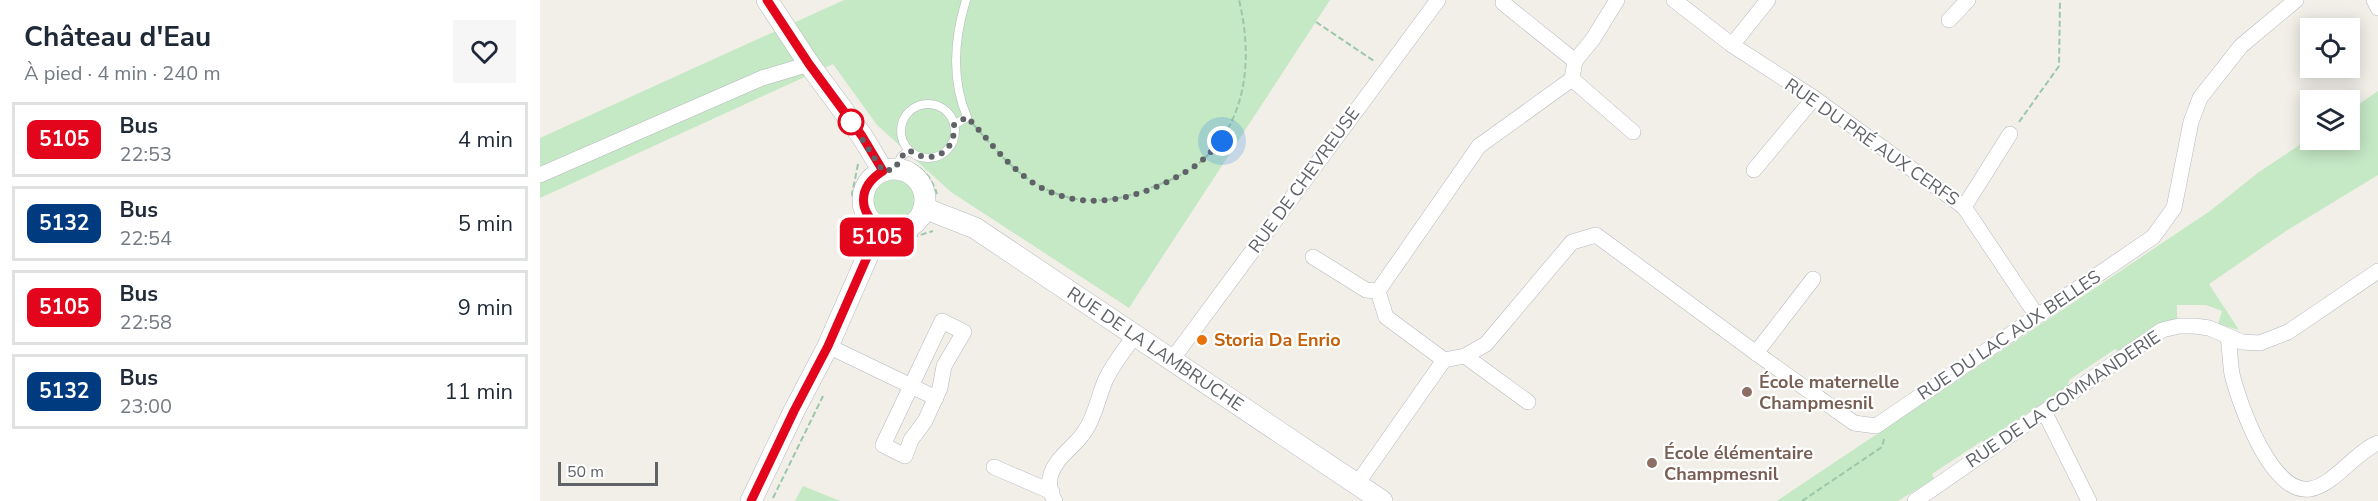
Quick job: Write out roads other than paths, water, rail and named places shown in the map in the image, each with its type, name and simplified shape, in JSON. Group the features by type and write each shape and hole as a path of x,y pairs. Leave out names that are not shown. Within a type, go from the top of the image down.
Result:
{"street":[{"path":"766,0 809,64 889,170"},
{"name":"RUE DE CHEVREUSE","path":"1171,361 1438,0"},
{"path":"1378,291 1479,146 1572,79 1575,61 1600,29 1617,0"},
{"name":"RUE DU PRÉ AUX CERFS","path":"1674,0 1732,45 1814,98 1964,207 2037,316"},
{"path":"1732,45 1768,0"},
{"path":"1949,20 1968,0"},
{"name":"RUE DU LAC AUX BELLES","path":"1756,353 1854,423 1876,426 2153,237 2174,208 2191,122 2200,98 2241,46 2296,0"},
{"path":"2374,0 2378,8"},
{"path":"1503,3 1575,61"},
{"path":"540,175 762,78 809,64"},
{"path":"1572,79 1632,132"},
{"path":"1755,170 1814,98"},
{"path":"1964,207 2010,134"},
{"path":"889,170 912,175 919,181 925,199 924,208 920,217 912,225 893,231 883,229 867,215 864,194 867,184 874,176 889,170"},
{"name":"RUE DE LA LAMBRUCHE","path":"924,208 975,228 1134,337 1382,501"},
{"path":"752,501 794,411 828,346 875,239 883,229"},
{"path":"1357,484 1444,360 1465,356 1486,344 1572,242 1596,235 1756,353 1813,279"},
{"path":"1313,257 1366,290 1378,291"},
{"name":"RUE DE LA COMMANDERIE","path":"1915,501 2162,330 2179,326 2194,326 2209,328 2242,342 2260,343 2288,332 2378,272"},
{"path":"1378,291 1386,317 1444,360"},
{"path":"942,321 964,332 944,366 936,398 925,422 911,440 905,456 883,445 910,386 942,321"},
{"path":"1053,497 1049,484 1058,460 1085,432 1114,363 1134,337"},
{"path":"2228,337 2232,373 2247,421 2265,455 2286,482 2308,489 2322,484 2378,443"},
{"path":"828,346 936,398"},
{"path":"1465,356 1528,402"},
{"path":"2045,413 2090,501"},
{"path":"994,466 1053,497"}],"lane":[{"path":"954,125 967,117 960,102 955,57 960,20 966,0"},
{"path":"936,105 945,110 954,125 952,142 941,155 924,158 909,150 903,143 901,125 911,110 919,106 936,105"},
{"path":"889,170 909,150"}],"place":[{"name":"Storia Da Enrio","path":"1202,340"},
{"name":"École maternelle Champmesnil","path":"1747,392"},
{"name":"École élémentaire Champmesnil","path":"1652,463"}]}
